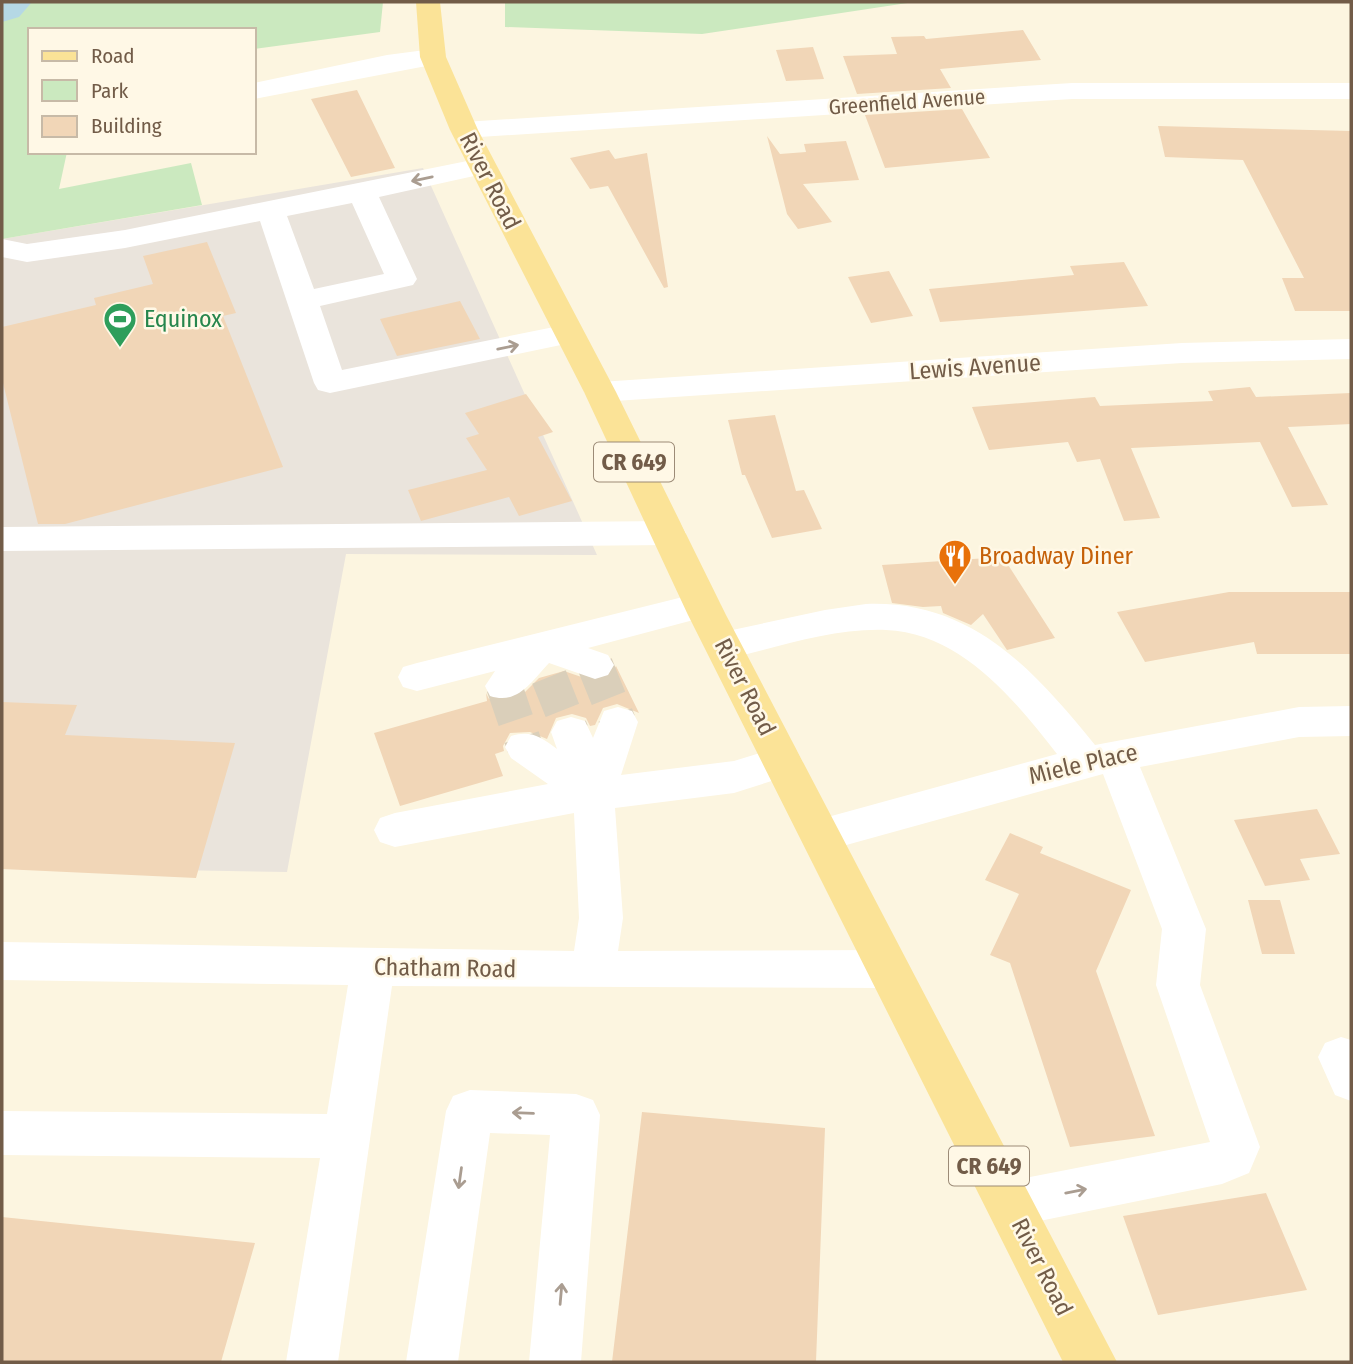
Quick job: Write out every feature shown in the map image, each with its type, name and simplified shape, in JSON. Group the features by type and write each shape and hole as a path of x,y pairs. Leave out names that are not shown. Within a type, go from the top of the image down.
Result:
{"main road":[{"name":"River Road","path":"428,2 433,57 464,130 600,392 723,646 887,969 1091,1362"}],"street":[{"path":"256,92 387,63 433,57"},
{"name":"Greenfield Avenue","path":"464,130 1072,91 1351,91"},
{"path":"14,251 42,268 63,273 90,269 107,263 125,239 482,166"},
{"path":"303,301 402,279 362,192"},
{"path":"270,209 330,383 569,334"},
{"name":"Lewis Avenue","path":"600,392 1182,353 1351,349"},
{"path":"2,539 668,533"},
{"path":"503,686 545,662 703,605"},
{"path":"723,646 852,619 887,617 913,620 946,631 1000,665 1101,759 1184,929 1178,985 1236,1147 1232,1157 1222,1162 1010,1204"},
{"path":"417,677 545,662 595,665"},
{"name":"Miele Place","path":"821,835 1101,759 1299,722 1351,721"},
{"path":"594,795 618,722"},
{"path":"571,732 594,795 601,918 593,970"},
{"path":"524,747 594,795"},
{"path":"395,830 540,801 734,777 783,762"},
{"name":"Chatham Road","path":"2,961 593,970 887,969"},
{"path":"312,1362 373,967"},
{"path":"432,1362 470,1111 576,1115 555,1362"},
{"path":"2,1133 347,1136"}],"shaded area":[{"path":"423,168 597,555 346,554 287,872 2,867 2,239"}],"green space":[{"path":"2,2 383,2 380,32 256,49 256,28 28,28 28,154 67,154 59,189 191,163 202,205 2,239"},
{"path":"505,2 914,2 702,34 505,27"}],"building":[{"path":"1023,30 1041,60 940,69 951,88 857,94 843,56 897,54 891,37 924,36 926,39"},
{"path":"813,47 824,79 786,81 776,50"},
{"path":"357,90 395,168 351,177 311,99"},
{"path":"962,109 990,158 885,168 865,115"},
{"path":"1158,126 1351,131 1351,311 1295,311 1282,278 1304,278 1243,160 1165,157"},
{"path":"767,136 780,154 806,152 804,144 846,141 859,180 803,184 832,222 798,229 787,214"},
{"path":"609,150 615,159 647,153 668,287 664,288 608,186 590,189 570,158"},
{"path":"207,242 236,313 223,316 283,467 65,524 38,524 2,379 2,327 96,305 94,298 153,284 143,256"},
{"path":"1124,262 1148,306 940,322 929,289 1074,275 1070,266"},
{"path":"889,271 913,316 871,323 848,277"},
{"path":"460,301 480,339 397,356 380,319"},
{"path":"1250,387 1256,397 1351,393 1351,424 1288,427 1328,505 1292,507 1260,442 1131,448 1160,518 1124,521 1100,459 1077,462 1068,442 989,450 972,407 1095,397 1100,406 1213,401 1208,391"},
{"path":"526,394 553,432 538,437 572,501 519,516 509,497 421,521 408,490 487,470 466,438 479,434 465,413"},
{"path":"775,415 796,491 804,490 822,529 772,538 745,475 742,475 728,420"},
{"name":"Broadway Diner","path":"1003,557 1055,638 1007,650 983,614 971,625 943,613 941,606 892,603 882,565"},
{"path":"1229,592 1351,592 1351,654 1257,654 1254,642 1145,662 1117,612"},
{"path":"616,666 639,713 617,704 603,708 595,725 590,726 586,718 572,714 556,718 547,739 530,732 510,733 503,746 504,751 495,754 503,776 400,806 374,733 487,701 486,693 489,699 509,700 525,692 539,678 564,671 596,682 609,678"},
{"path":"2,702 77,705 65,735 235,743 196,878 2,869"},
{"path":"1317,809 1340,854 1300,859 1310,880 1265,886 1234,820"},
{"path":"1010,833 1043,847 1040,853 1131,890 1096,971 1155,1136 1070,1147 1010,963 990,955 1019,894 985,880"},
{"path":"1248,900 1280,900 1295,954 1262,954"},
{"path":"642,1112 825,1128 816,1362 612,1362"},
{"path":"1266,1193 1307,1290 1158,1315 1123,1216"},
{"path":"2,1217 255,1243 221,1362 2,1362"}],"waterway":[{"path":"2,7 8,2"}],"tunnel":[{"path":"595,665 618,722"},
{"path":"549,677 571,732"},
{"path":"504,686 525,747"}],"place":[{"name":"Equinox","path":"120,349"},
{"name":"Broadway Diner","path":"955,586"}]}
